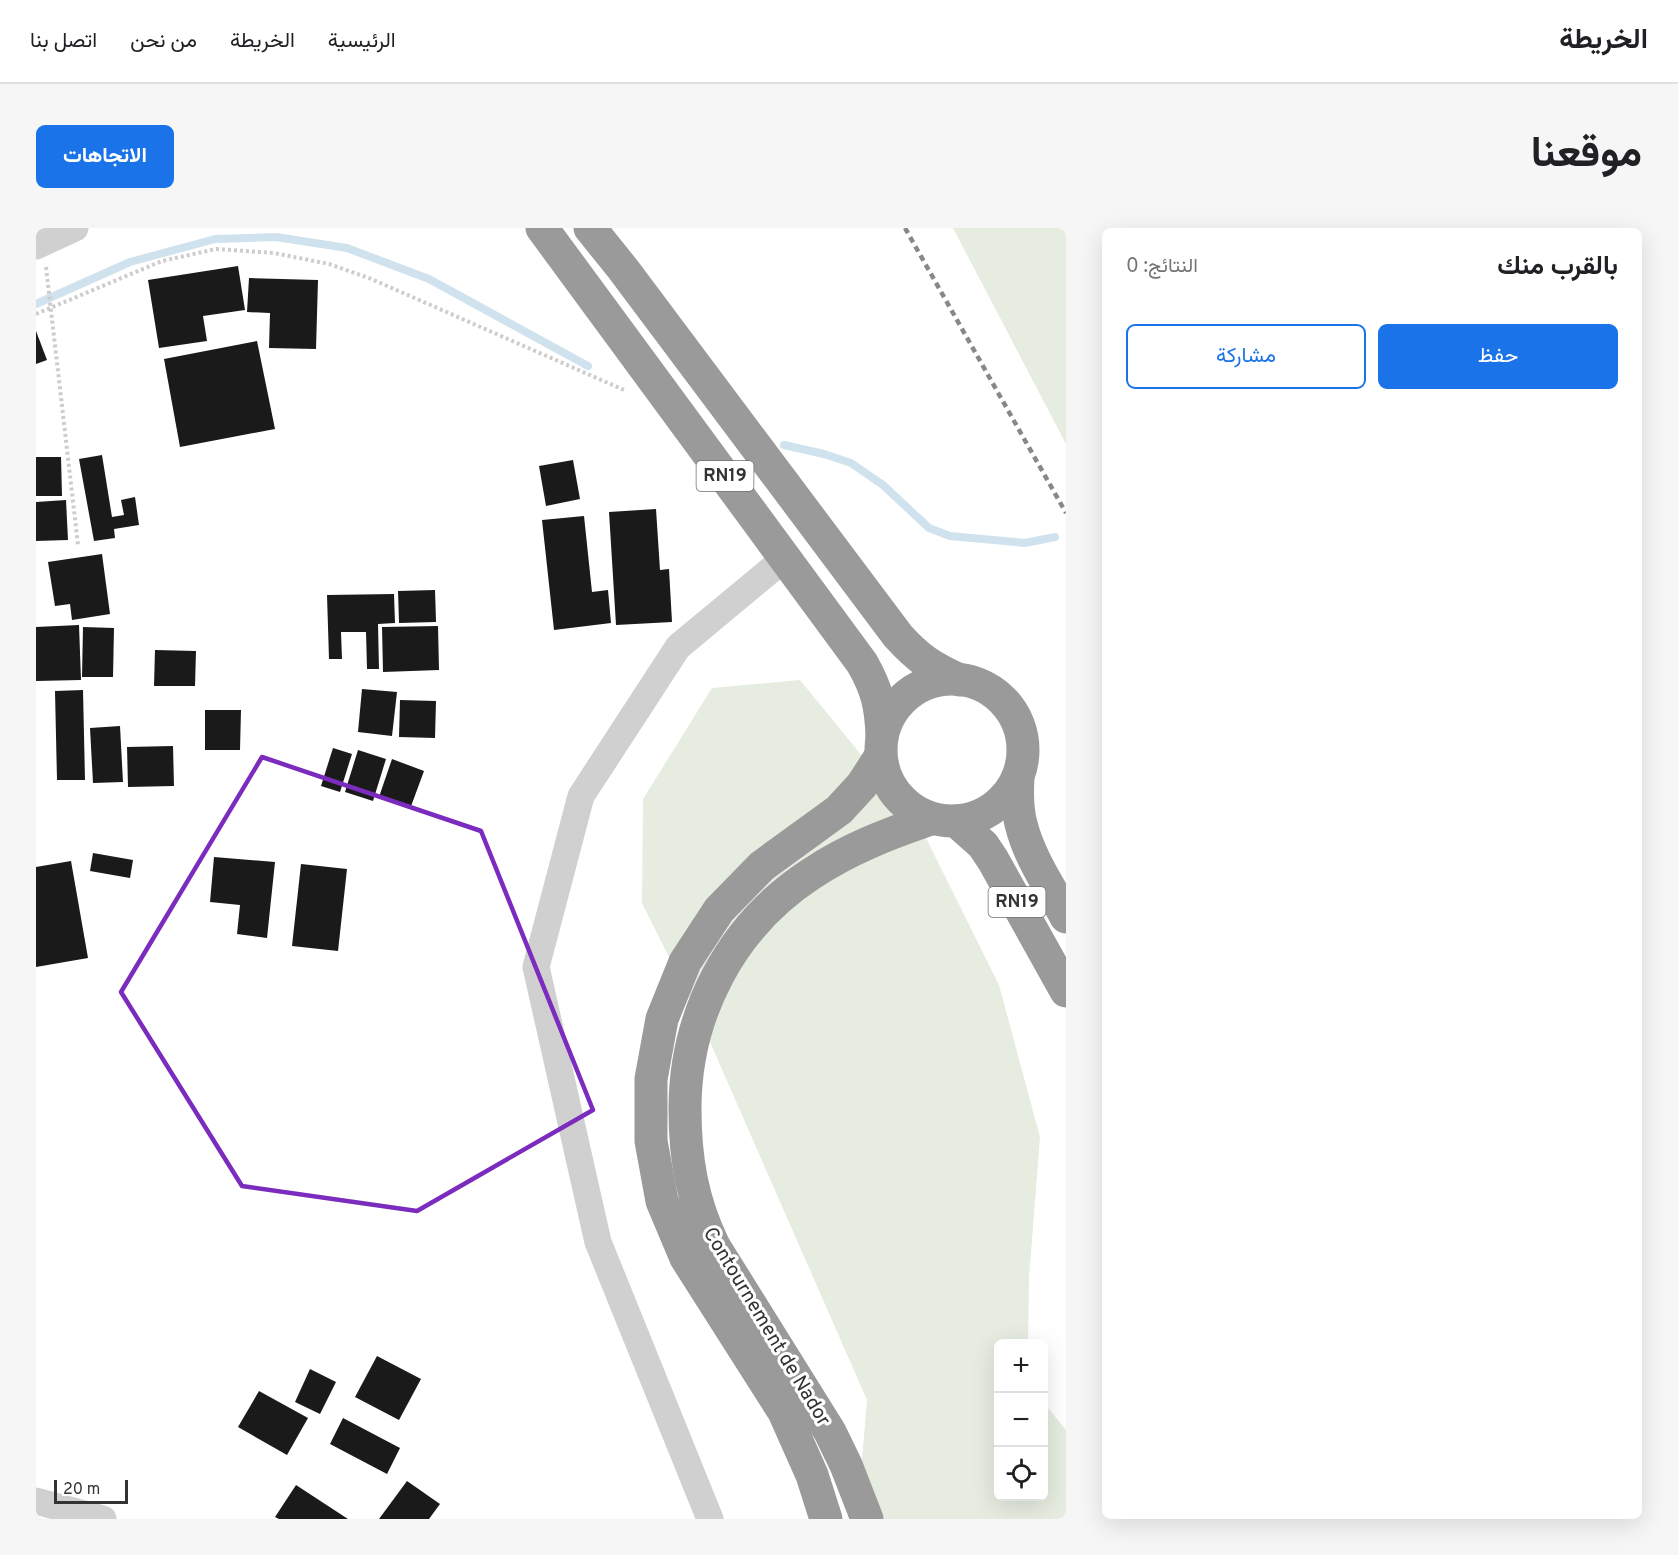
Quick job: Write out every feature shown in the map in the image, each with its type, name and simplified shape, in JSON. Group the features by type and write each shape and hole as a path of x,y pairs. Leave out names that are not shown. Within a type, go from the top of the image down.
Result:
{"highway":[{"name":"RN19","path":"542,228 862,663 874,684 881,708 881,747"},
{"name":"RN19","path":"590,228 623,268 821,535 915,655 936,670 960,680"},
{"path":"785,558 821,535"},
{"path":"960,680 985,687 1005,703 1019,726 1023,751 1018,777 1004,800 982,815 944,820 906,806 889,784 881,747 892,712 910,693 933,682 960,680"},
{"name":"Contournement de Nador","path":"826,1519 812,1475 784,1412 686,1258 662,1201 651,1141 651,1079 662,1019 685,962 719,910 762,866 839,810 862,785 881,747"},
{"name":"RN19","path":"1018,777 1017,800 1020,822 1027,844 1066,917"},
{"name":"RN19","path":"944,820 983,845 1066,991"},
{"name":"Contournement de Nador","path":"867,1519 846,1465 830,1432 714,1246 701,1220 693,1194 685,1128 686,1074 701,1011 710,990 731,952 751,925 775,901 811,873 888,834 944,820"}],"street":[{"path":"40,254 75,228"},
{"path":"710,1519 598,1242 536,967 581,796 678,647 785,558"},
{"path":"36,1502 103,1519"}],"path":[{"path":"36,314 50,304 162,261 216,249 274,253 329,264 369,278 626,391"},
{"path":"40,254 50,304 78,545"}],"highlighted area":[{"path":"262,757 481,831 593,1110 417,1211 242,1186 121,992"}],"shaded area":[{"path":"953,228 1066,228 1066,444"},
{"path":"800,680 921,828 999,985 1040,1137 1029,1278 1028,1339 994,1339 994,1501 1048,1501 1048,1408 1066,1430 1066,1519 857,1519 867,1400 699,1017 642,903 643,799 712,688"}],"building":[{"path":"238,266 245,310 203,316 207,341 159,348 148,280"},
{"path":"249,278 318,280 316,349 269,348 270,313 247,312"},
{"path":"36,331 47,360 36,364"},
{"path":"257,341 275,429 180,447 164,359"},
{"path":"102,455 112,517 124,515 121,500 135,497 139,525 114,529 115,538 94,541 79,459"},
{"path":"36,457 61,457 62,496 36,496"},
{"path":"573,460 580,499 546,506 539,466"},
{"path":"66,500 68,540 36,541 36,502"},
{"path":"656,509 660,570 669,569 672,622 616,625 609,512"},
{"path":"584,516 592,592 608,590 611,623 554,630 542,520"},
{"path":"102,554 110,614 72,620 70,604 55,606 48,562"},
{"path":"435,590 436,622 399,623 398,591"},
{"path":"394,594 395,623 378,624 379,669 367,669 366,632 341,632 342,659 329,659 327,595"},
{"path":"79,625 81,680 36,681 36,627"},
{"path":"438,626 439,670 383,672 382,627"},
{"path":"83,627 114,628 113,677 82,677"},
{"path":"155,650 196,651 195,686 154,686"},
{"path":"362,689 397,692 392,736 358,732"},
{"path":"83,690 85,780 57,780 55,691"},
{"path":"400,700 436,701 435,738 399,737"},
{"path":"205,710 241,710 240,750 205,750"},
{"path":"120,726 123,782 93,783 90,728"},
{"path":"173,746 174,786 128,787 127,747"},
{"path":"333,748 352,754 340,792 321,786"},
{"path":"358,750 386,759 373,801 345,792"},
{"path":"392,759 424,771 410,809 379,797"},
{"path":"93,853 133,860 130,878 90,871"},
{"path":"214,857 275,862 267,938 237,934 240,905 210,902"},
{"path":"71,861 88,958 36,967 36,867"},
{"path":"301,864 347,869 338,951 292,946"},
{"path":"377,1356 421,1379 399,1420 355,1397"},
{"path":"310,1369 336,1382 320,1414 295,1402"},
{"path":"259,1391 308,1418 287,1455 238,1427"},
{"path":"343,1418 400,1448 387,1474 330,1444"},
{"path":"407,1481 440,1504 429,1519 379,1519"},
{"path":"296,1485 348,1519 279,1519 275,1517"}],"waterway":[{"path":"36,304 130,262 215,239 276,237 347,248 429,279 588,366"},
{"path":"784,445 851,463 883,485 929,528 950,536 1025,543 1055,537"}],"railway":[{"path":"905,228 1066,513"}]}
